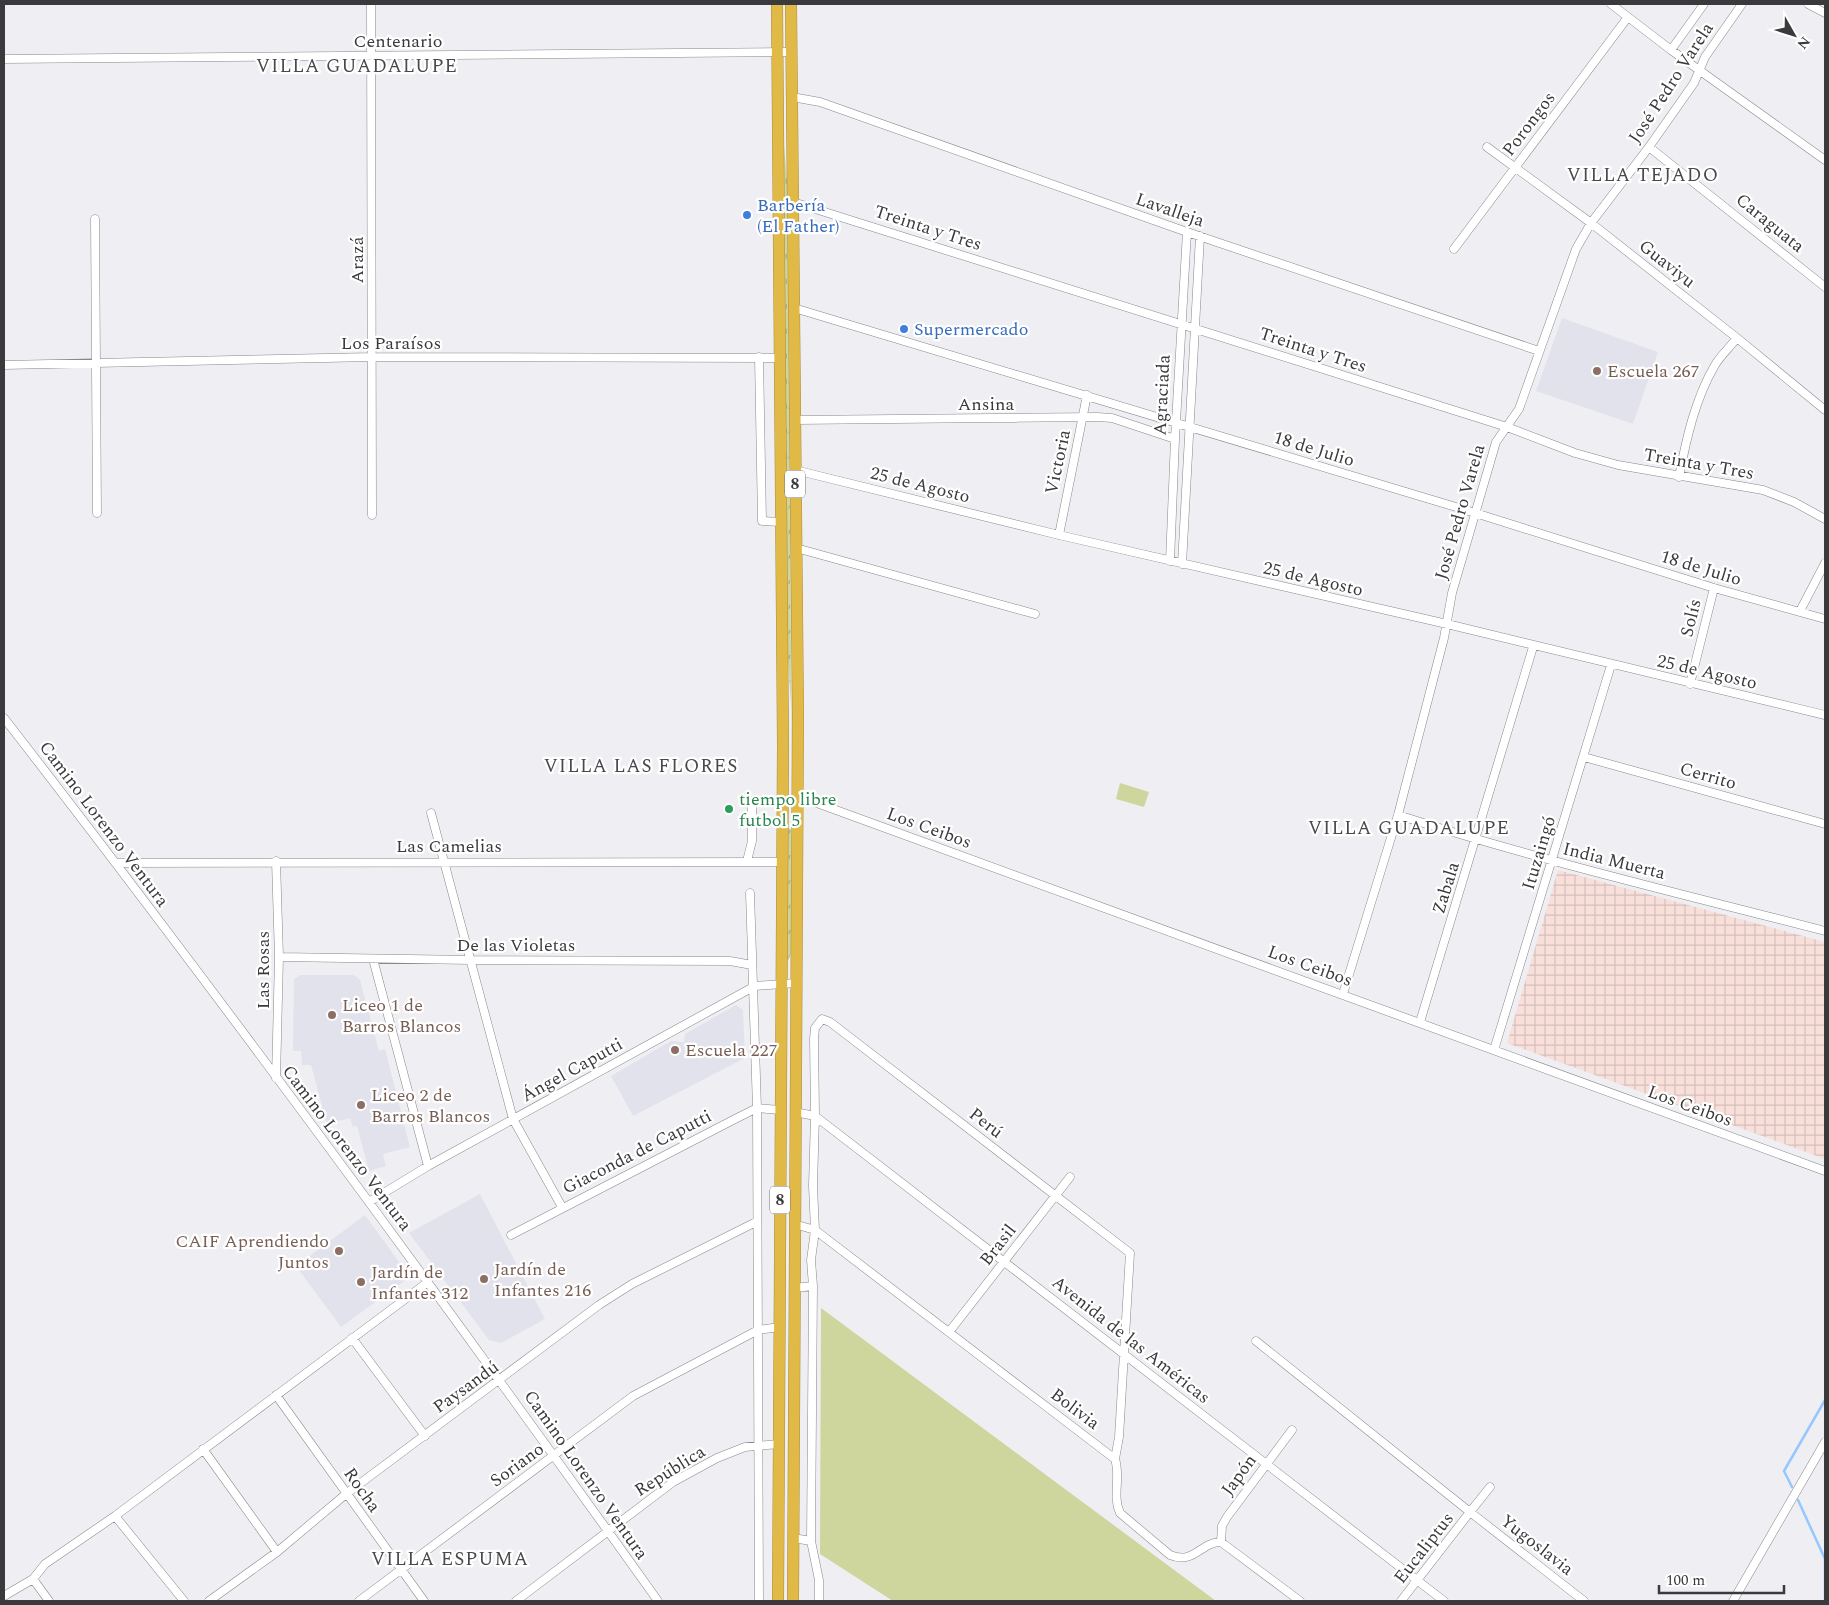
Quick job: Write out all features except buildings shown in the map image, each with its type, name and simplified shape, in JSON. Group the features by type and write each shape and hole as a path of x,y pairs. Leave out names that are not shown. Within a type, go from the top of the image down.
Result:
{"highway":[{"name":"8","path":"777,4 782,798 778,1601"},
{"name":"8","path":"791,4 797,799 793,1601"}],"street":[{"name":"Arazá","path":"371,4 372,515"},
{"path":"1611,4 1671,50 1825,160"},
{"name":"José Pedro Varela","path":"1671,50 1704,4"},
{"name":"José Pedro Varela","path":"1343,994 1398,815 1447,624 1452,593 1496,442 1519,409 1573,256 1590,223 1649,147 1700,71 1705,57 1742,4"},
{"path":"1808,4 1825,13"},
{"name":"Porongos","path":"1454,249 1628,17"},
{"name":"Centenario","path":"4,59 792,52"},
{"name":"Lavalleja","path":"792,97 820,102 1187,232 1539,351"},
{"name":"Guaviyu","path":"1487,147 1590,223 1737,338 1825,410"},
{"name":"Caraguata","path":"1649,147 1825,287"},
{"name":"Treinta y Tres","path":"793,202 1506,427 1575,453 1618,465 1679,478 1763,490 1794,502 1825,519"},
{"path":"95,219 97,512"},
{"name":"Agraciada","path":"1170,561 1174,439 1187,232"},
{"name":"Agraciada","path":"1182,564 1200,236"},
{"name":"18 de Julio","path":"794,308 1474,513 1714,588 1825,619"},
{"path":"1679,478 1685,446 1700,396 1716,363 1737,338"},
{"name":"Los Paraísos","path":"4,365 97,365 372,357 778,358"},
{"path":"759,358 762,521 781,522"},
{"name":"Victoria","path":"1059,535 1087,396"},
{"name":"Ansina","path":"794,420 1112,418 1174,439"},
{"name":"25 de Agosto","path":"795,470 1059,535 1447,624 1534,647 1825,716"},
{"path":"796,548 1035,614"},
{"path":"1800,612 1825,563"},
{"name":"Solís","path":"1690,684 1714,588"},
{"name":"Zabala","path":"1420,1022 1534,647"},
{"name":"Ituzaingó","path":"1494,1050 1611,665"},
{"name":"Camino Lorenzo Ventura","path":"4,718 116,863 369,1202 500,1380 658,1601"},
{"name":"Cerrito","path":"1584,757 1825,824"},
{"name":"Los Ceibos","path":"782,798 814,802 1825,1171"},
{"path":"747,861 752,841 752,807"},
{"path":"431,813 446,861 513,1119 562,1207"},
{"name":"India Muerta","path":"1398,815 1476,840 1553,861 1825,931"},
{"name":"Las Camelias","path":"116,863 276,861 781,862"},
{"name":"Las Rosas","path":"276,861 279,957 276,1078"},
{"path":"750,893 757,1108 759,1601"},
{"name":"De las Violetas","path":"279,957 730,961 752,965"},
{"path":"373,959 428,1166"},
{"name":"Ángel Caputti","path":"369,1202 428,1166 754,986 796,983"},
{"name":"Perú","path":"815,1116 814,1039 815,1028 822,1019 830,1022 1130,1253 1124,1354"},
{"path":"757,1108 780,1110"},
{"name":"Giaconda de Caputti","path":"511,1235 757,1108"},
{"name":"Avenida de las Américas","path":"795,1112 815,1116 1444,1601"},
{"path":"815,1116 813,1186 815,1230 811,1260 813,1286 812,1541 819,1601"},
{"name":"Brasil","path":"949,1332 1070,1177"},
{"name":"Paysandú","path":"209,1601 277,1552 346,1494 615,1294 756,1222"},
{"name":"Bolivia","path":"794,1224 815,1230 1115,1459"},
{"path":"4,1596 33,1579 45,1564 115,1516 428,1282"},
{"path":"794,1288 813,1286"},
{"name":"Soriano","path":"359,1601 633,1396 758,1330 779,1328"},
{"path":"352,1338 425,1436"},
{"name":"Yugoslavia","path":"1256,1341 1584,1601"},
{"path":"1124,1354 1119,1437 1115,1459 1118,1468 1116,1504 1120,1513 1170,1555 1178,1558 1195,1555 1208,1545 1221,1542 1300,1601"},
{"name":"Rocha","path":"276,1395 424,1601"},
{"name":"Japón","path":"1221,1542 1222,1526 1266,1462 1292,1430"},
{"path":"1733,1601 1825,1442"},
{"name":"República","path":"516,1601 673,1482 725,1455 745,1447 779,1444"},
{"path":"203,1449 277,1552"},
{"name":"Eucaliptus","path":"1401,1601 1490,1488"},
{"path":"115,1516 184,1601"},
{"path":"793,1538 812,1541"},
{"path":"33,1579 49,1601"}],"shaded area":[{"name":"Escuela 267","path":"1562,318 1658,352 1633,424 1536,391"},
{"path":"1558,870 1825,942 1825,1159 1507,1043"},
{"path":"300,975 354,975 360,980 379,1051 385,1049 410,1147 383,1154 386,1166 369,1171 357,1126 353,1127 350,1118 327,1124 311,1065 302,1065 301,1051 293,1051 294,979"},
{"path":"736,1005 743,1010 745,1058 633,1116 611,1076 671,1041 684,1042 685,1034"},
{"name":"Jardín de Infantes 216","path":"480,1194 545,1319 501,1343 489,1340 409,1233"},
{"name":"Jardín de Infantes 312","path":"365,1215 410,1277 341,1327 296,1266"}],"green space":[{"path":"783,68 784,146 787,179 792,770 791,704 787,643"},
{"path":"1120,783 1149,792 1144,807 1116,799"},
{"path":"789,828 791,830 791,953 788,961 786,954 787,830"},
{"path":"821,1308 1216,1601 893,1601 820,1554"}],"waterway":[{"path":"1792,1487 1784,1471 1825,1400"},
{"path":"1798,1500 1825,1559 1825,1601"}],"place":[{"name":"Barbería (El Father)","path":"747,215"},
{"name":"Supermercado","path":"904,329"},
{"name":"Escuela 267","path":"1597,371"},
{"name":"tiempo libre futbol 5","path":"729,809"},
{"name":"Liceo 1 de Barros Blancos","path":"332,1015"},
{"name":"Escuela 227","path":"675,1050"},
{"name":"Liceo 2 de Barros Blancos","path":"361,1105"},
{"name":"CAIF Aprendiendo Juntos","path":"339,1251"},
{"name":"Jardín de Infantes 216","path":"484,1279"},
{"name":"Jardín de Infantes 312","path":"361,1282"}],"district":[{"name":"VILLA GUADALUPE","path":"357,66"},
{"name":"VILLA TEJADO","path":"1643,175"},
{"name":"VILLA LAS FLORES","path":"641,766"},
{"name":"VILLA GUADALUPE","path":"1409,828"},
{"name":"VILLA ESPUMA","path":"450,1559"}]}
